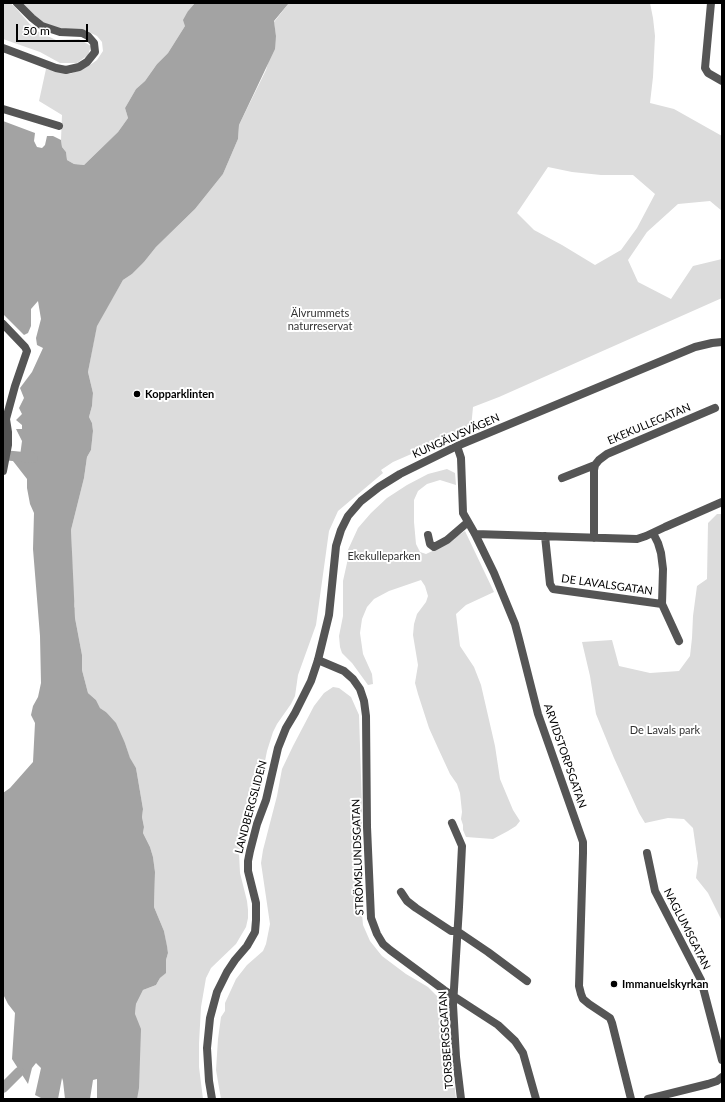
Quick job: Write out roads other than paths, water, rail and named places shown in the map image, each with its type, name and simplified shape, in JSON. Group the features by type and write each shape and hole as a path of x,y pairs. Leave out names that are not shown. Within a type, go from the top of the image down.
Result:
{"street":[{"path":"3,48 56,68 66,70 80,67 87,62 95,52 94,43 88,36 82,33 60,32 42,26 18,3"},
{"path":"711,3 705,68 708,73 722,81"},
{"path":"3,109 59,126"},
{"path":"3,324 25,346 27,351 6,419 8,445 3,467"},
{"name":"KUNGÄLVSVÄGEN","path":"318,660 329,615 336,546 340,530 348,516 361,501 379,487 400,474 457,446 695,347 722,342"},
{"name":"EKEKULLEGATAN","path":"562,478 596,465 599,460 607,454 715,408"},
{"name":"ARVIDSTORPSGATAN","path":"457,446 461,458 463,512 494,573 514,624 538,714 582,842 580,994 589,1004 610,1018 631,1099"},
{"path":"594,538 594,470 596,465"},
{"path":"475,534 637,539 722,502"},
{"path":"428,535 430,544 434,546 447,540 468,522"},
{"name":"DE LAVALSGATAN","path":"545,536 550,584 553,589 662,604 661,553 653,533"},
{"path":"662,604 679,641"},
{"name":"STRÖMSLUNDSGATAN","path":"318,660 344,671 353,679 360,689 364,701 366,716 367,827 371,918 377,934 387,947 453,996 498,1026 515,1041 523,1053 536,1099"},
{"name":"LANDBERGSLIDEN","path":"212,1099 209,1081 207,1048 210,1018 217,992 227,972 247,946 255,932 256,903 248,872 250,851 257,824 266,800 278,748 286,728 311,682 318,660"},
{"name":"TORSBERGSGATAN","path":"452,823 462,846 453,996 456,1057 461,1099"},
{"name":"NAGLUMSGATAN","path":"647,853 655,891 701,980 722,1060"},
{"path":"401,892 407,901 416,908 451,930 457,931 527,981"},
{"path":"648,1099 708,1084 717,1081 722,1077"}],"waterway":[{"path":"3,455 33,458"},
{"path":"3,1088 19,1072"}],"place":[{"name":"Kopparklinten","path":"137,394"},
{"name":"Immanuelskyrkan","path":"614,984"}],"park label":[{"name":"Älvrummets naturreservat","path":"320,319"},
{"name":"Ekekulleparken","path":"384,556"},
{"name":"De Lavals park","path":"665,730"}]}
